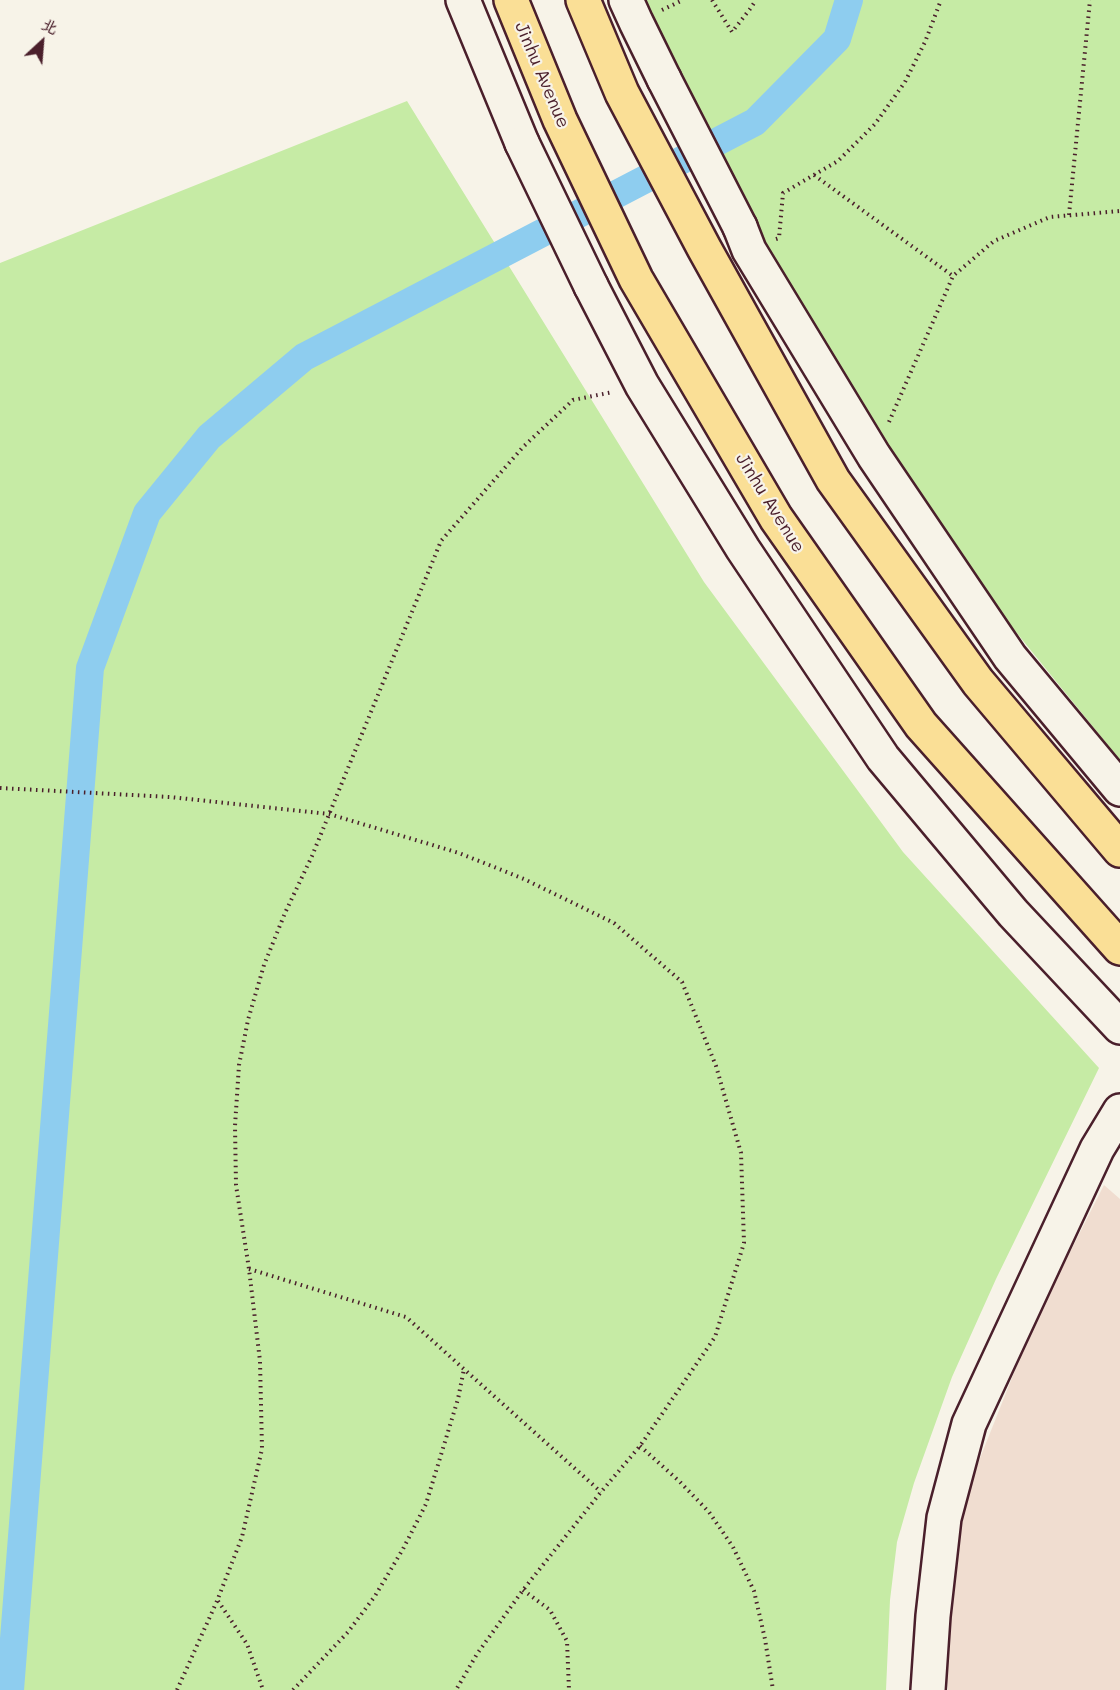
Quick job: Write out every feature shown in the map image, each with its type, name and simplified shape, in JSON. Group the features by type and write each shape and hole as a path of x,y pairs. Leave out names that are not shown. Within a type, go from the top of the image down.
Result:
{"main road":[{"name":"Jinhu Avenue","path":"511,0 560,120 636,279 776,518 921,725 1120,948"},
{"path":"583,0 622,93 704,248 833,480 978,682 1120,850"}],"street":[{"path":"463,0 522,142 591,286 642,385 743,549 883,758 1013,913 1120,1027"},
{"path":"627,0 745,239 874,456 1010,657 1120,789"},
{"path":"928,1690 933,1616 944,1518 969,1424 1097,1149 1120,1111"}],"path":[{"path":"712,0 732,32 756,0"},
{"path":"745,239 779,238 783,193 838,161 875,124 905,82 925,42 941,0"},
{"path":"1069,215 1090,0"},
{"path":"814,175 953,276"},
{"path":"874,456 953,276 994,241 1050,217 1120,211"},
{"path":"177,1690 217,1601 242,1537 262,1449 260,1361 236,1185 235,1125 239,1065 248,1020 264,965 329,814 441,541 522,447 573,400 642,385"},
{"path":"2,788 170,796 329,814 459,853 524,879 614,923 682,982 716,1066 741,1153 744,1243 715,1337 640,1446 523,1590 477,1654 456,1690"},
{"path":"249,1269 406,1317 601,1492"},
{"path":"293,1690 348,1632 375,1596 403,1549 426,1504 458,1399 464,1369"},
{"path":"640,1446 709,1512 732,1547 754,1591 773,1690"},
{"path":"523,1590 550,1610 567,1641 569,1690"},
{"path":"217,1601 247,1644 263,1690"}],"shaded area":[{"path":"1104,1185 1120,1199 1120,1690 948,1690 946,1667 961,1506 1033,1325"}],"green space":[{"path":"642,0 1120,0 1120,760 1007,621 847,387 788,288"},
{"path":"407,101 704,582 903,852 1099,1068 996,1279 952,1377 914,1483 897,1542 890,1600 886,1690 0,1690 0,263"}],"waterway":[{"path":"10,1690 90,668 147,513 209,437 304,357 755,122 837,39 849,0"}]}
